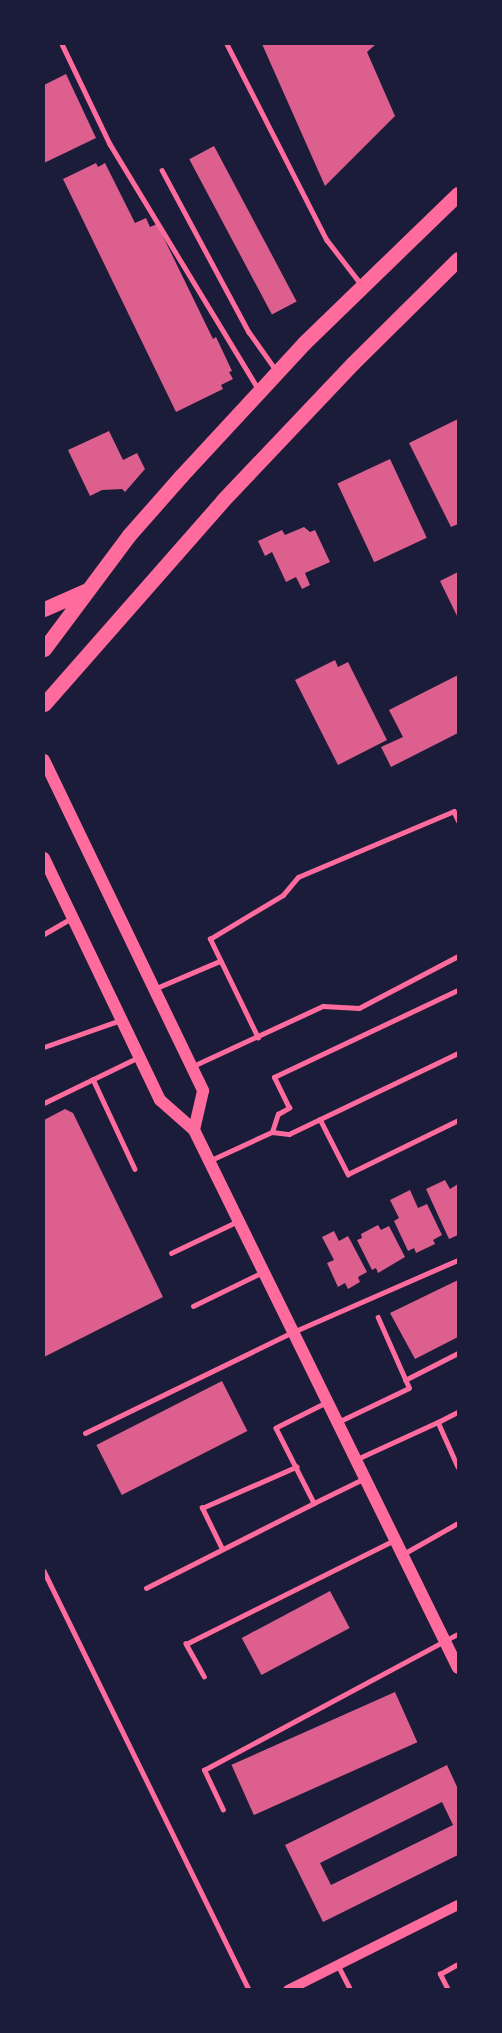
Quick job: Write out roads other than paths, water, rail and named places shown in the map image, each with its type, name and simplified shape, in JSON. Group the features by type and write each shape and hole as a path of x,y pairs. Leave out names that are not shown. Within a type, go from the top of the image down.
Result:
{"main road":[{"path":"44,649 129,535 260,391 459,194"},
{"path":"44,704 223,500 353,363 458,260"},
{"path":"44,609 88,590"},
{"path":"44,760 203,1091 194,1130"},
{"path":"45,867 160,1100 194,1130 459,1668"}],"street":[{"path":"288,1989 459,1905"}],"lane":[{"path":"62,44 110,144 260,391"},
{"path":"227,44 327,240 363,287"},
{"path":"162,170 249,332 278,372"},
{"path":"258,1038 210,939 283,895 298,877 454,811 459,820"},
{"path":"44,934 72,918"},
{"path":"192,1066 258,1038 324,1006 359,1008 459,956"},
{"path":"154,988 220,961"},
{"path":"272,1132 278,1114 289,1108 274,1077 459,990"},
{"path":"44,1047 121,1020"},
{"path":"209,1162 272,1132 289,1134 459,1053"},
{"path":"44,1103 139,1057"},
{"path":"93,1079 135,1169"},
{"path":"320,1119 348,1174 459,1120"},
{"path":"171,1253 238,1221"},
{"path":"85,1433 293,1332 459,1260"},
{"path":"193,1306 263,1272"},
{"path":"337,1422 409,1388 378,1318"},
{"path":"405,1380 459,1353"},
{"path":"314,1503 276,1428 327,1402"},
{"path":"356,1460 459,1412"},
{"path":"438,1422 459,1467"},
{"path":"222,1549 202,1508 296,1467"},
{"path":"146,1588 365,1478"},
{"path":"402,1555 459,1523"},
{"path":"204,1677 186,1644 395,1540"},
{"path":"44,1570 249,1989"},
{"path":"222,1810 204,1770 459,1634"},
{"path":"448,1989 440,1974 459,1964"},
{"path":"338,1965 351,1989"}]}
